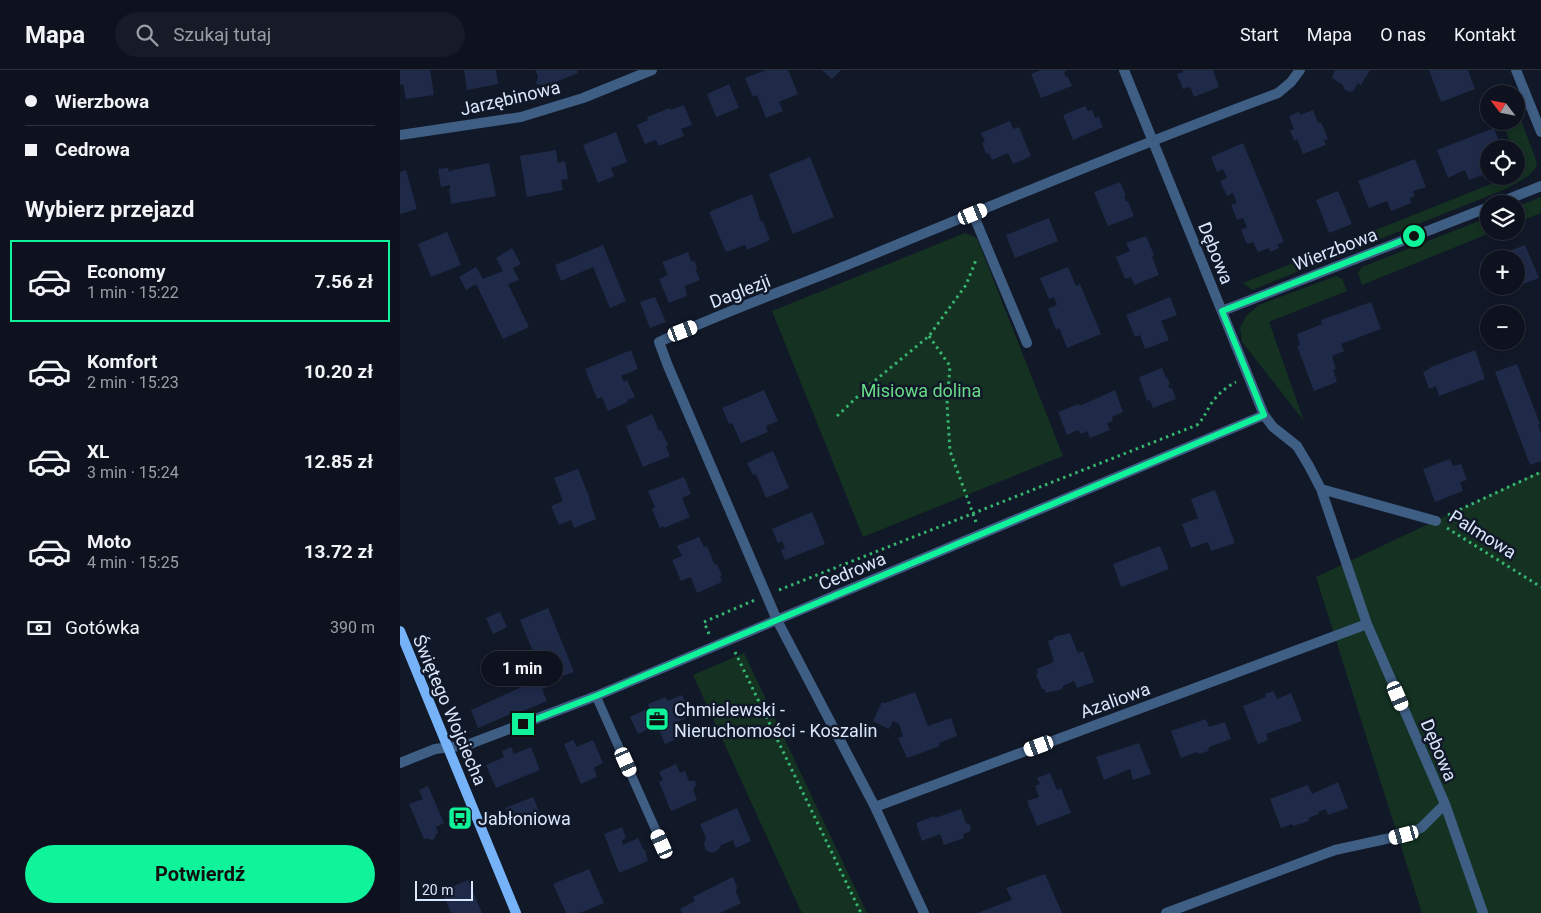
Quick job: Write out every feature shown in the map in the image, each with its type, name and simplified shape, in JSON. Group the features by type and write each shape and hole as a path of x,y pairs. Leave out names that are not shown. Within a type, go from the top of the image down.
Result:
{"street":[{"name":"Jarzębinowa","path":"400,135 521,116 584,98 652,70"},
{"name":"Dębowa","path":"1124,70 1264,415 1273,428 1296,446 1310,466 1321,490 1367,624 1445,804 1483,913"},
{"name":"Daglezji","path":"777,620 668,366 660,342 1152,140 1278,93 1291,82 1300,70"},
{"path":"1516,70 1541,132"},
{"path":"1518,195 1541,186"},
{"name":"Wierzbowa","path":"1222,311 1480,210"},
{"path":"973,214 1027,343"},
{"name":"Cedrowa","path":"449,748 467,745 596,696 1264,415"},
{"path":"1321,490 1436,521"},
{"path":"777,620 875,807 924,913"},
{"name":"Azaliowa","path":"875,807 1367,624"},
{"name":"Świętego Wojciecha","path":"400,631 516,913"},
{"path":"400,763 435,749 449,748"},
{"path":"1166,913 1335,850 1404,835 1421,828 1445,804"}],"lane":[{"path":"596,696 662,844"}],"path":[{"path":"837,416 872,383 929,336 966,285 981,249 987,246"},
{"path":"929,336 950,366 947,404 950,451 980,534"},
{"path":"713,647 704,622 766,595 1197,425 1204,418 1212,402 1230,385 1249,377"},
{"path":"1436,521 1541,472"},
{"name":"Palmowa","path":"1436,521 1541,587"},
{"path":"729,640 861,913"}],"green space":[{"path":"1506,130 1525,130 1537,163 1533,172 1525,178 1525,140 1509,140"},
{"path":"1488,185 1513,185 1491,195 1480,195 1480,199 1252,290 1243,283"},
{"path":"1541,197 1541,213 1525,219 1525,203"},
{"path":"1480,221 1480,237 1362,285 1358,273 1362,267"},
{"name":"Misiowa dolina","path":"965,233 977,238 1063,456 863,537 772,311"},
{"path":"1336,276 1342,279 1347,291 1269,322 1304,421 1242,342 1240,328 1246,316 1259,305"},
{"path":"1541,471 1541,913 1422,913 1316,577"},
{"path":"744,653 867,913 802,913 798,905 693,675"}],"building":[{"path":"400,70 430,70 434,95 406,99 403,84 400,85"},
{"path":"464,70 496,70 498,84 467,90"},
{"path":"535,70 577,70 578,73 551,84 550,82 543,85 536,84 538,76"},
{"path":"766,70 788,70 798,94 779,102 783,111 766,118 757,95 753,97 745,78"},
{"path":"822,70 841,70 832,79"},
{"path":"1041,70 1068,70 1064,72 1072,86 1041,98 1031,74"},
{"path":"1183,70 1213,70 1219,87 1194,97 1190,87 1183,89 1177,74 1183,72"},
{"path":"1335,70 1370,70 1361,85 1358,83 1353,91 1349,92 1344,89 1343,85 1332,78"},
{"path":"1429,70 1468,70 1475,89 1441,102"},
{"path":"729,84 739,108 716,117 707,94"},
{"path":"684,105 692,125 681,129 684,136 659,146 656,140 645,144 637,125 648,120 647,117"},
{"path":"1085,106 1088,111 1092,110 1095,118 1099,117 1103,127 1073,140 1063,115"},
{"path":"1313,110 1318,123 1321,122 1328,139 1324,140 1326,145 1303,154 1297,139 1294,141 1290,130 1294,129 1289,116 1299,112 1300,115"},
{"path":"1010,121 1013,129 1019,127 1031,156 1013,164 1008,153 992,160 989,153 986,154 982,143 985,142 981,133"},
{"path":"1489,130 1495,130 1499,140 1480,140 1480,176 1469,180 1465,170 1448,178 1437,150"},
{"path":"616,132 627,162 611,168 614,176 598,183 583,145"},
{"path":"1243,143 1284,242 1277,244 1279,248 1270,252 1269,248 1258,252 1253,242 1247,244 1241,230 1247,227 1243,218 1237,220 1231,205 1237,203 1233,193 1227,196 1220,181 1227,178 1223,169 1217,172 1211,157"},
{"path":"556,150 558,163 565,161 568,179 561,180 563,190 527,197 520,156"},
{"path":"810,157 834,217 793,234 769,174"},
{"path":"1415,159 1426,187 1413,191 1415,196 1410,198 1411,203 1391,211 1387,201 1369,208 1358,181"},
{"path":"489,163 496,196 451,204 450,185 441,187 438,169 448,168 449,172"},
{"path":"406,170 417,209 400,214 400,172"},
{"path":"1120,182 1126,196 1124,197 1126,202 1128,201 1134,216 1108,226 1094,192"},
{"path":"1338,191 1352,224 1329,233 1316,200"},
{"path":"752,194 761,222 763,221 770,240 747,250 745,245 726,252 709,212"},
{"path":"1049,218 1058,241 1015,258 1006,235"},
{"path":"447,232 461,265 431,277 418,244"},
{"path":"1146,236 1154,255 1152,256 1159,275 1134,285 1131,277 1125,279 1116,257 1130,251 1126,243"},
{"path":"603,245 626,301 610,308 593,267 561,281 555,265"},
{"path":"1525,245 1539,278 1525,283 1525,250 1512,250"},
{"path":"512,248 521,264 513,268 519,280 508,284 529,327 503,339 476,284 466,290 459,277 476,267 483,279 503,271 496,258"},
{"path":"688,252 691,261 695,262 700,280 685,286 687,296 669,303 659,279 668,275 662,262"},
{"path":"1068,267 1076,286 1080,284 1101,334 1067,348 1059,328 1056,330 1048,309 1057,305 1054,297 1049,299 1040,278"},
{"path":"655,297 666,322 650,328 640,302"},
{"path":"1170,297 1177,315 1161,321 1169,340 1145,349 1140,335 1135,337 1126,315"},
{"path":"1371,302 1381,329 1341,344 1344,351 1332,356 1336,369 1333,370 1337,382 1314,391 1297,346 1300,345 1297,334 1322,324 1321,320"},
{"path":"631,350 638,369 621,376 624,382 627,380 635,397 608,411 602,397 597,399 585,369"},
{"path":"1475,350 1485,379 1439,396 1436,386 1429,389 1423,372"},
{"path":"1517,364 1540,424 1538,425 1541,433 1541,461 1530,465 1495,372"},
{"path":"1162,368 1170,384 1168,385 1170,389 1172,388 1176,399 1153,408 1150,400 1147,401 1139,377"},
{"path":"764,390 778,421 766,426 768,432 741,443 732,423 729,424 722,408"},
{"path":"1115,390 1123,412 1112,417 1113,421 1107,423 1110,430 1090,438 1087,431 1081,434 1078,430 1067,435 1058,412 1079,404 1080,406"},
{"path":"652,414 659,431 661,430 668,445 666,446 670,456 643,467 626,426"},
{"path":"773,451 789,488 766,498 756,474 753,475 747,463"},
{"path":"1450,459 1453,466 1461,464 1467,480 1460,482 1463,491 1435,502 1423,469"},
{"path":"578,469 596,519 574,528 571,520 559,525 551,506 563,501 554,478"},
{"path":"684,477 691,494 682,498 690,517 660,528 652,509 655,507 648,491"},
{"path":"1215,490 1235,543 1211,551 1208,542 1191,548 1182,524 1198,518 1191,499"},
{"path":"812,512 825,544 785,560 781,550 785,548 782,541 778,543 772,529"},
{"path":"699,537 704,547 707,546 715,565 717,564 722,575 720,576 722,582 697,593 691,577 681,581 672,560 682,556 677,546"},
{"path":"1160,546 1169,569 1121,587 1113,564"},
{"path":"548,608 574,672 558,678 553,668 542,673 520,620"},
{"path":"500,612 507,627 493,634 486,618"},
{"path":"1070,633 1078,653 1083,651 1094,682 1077,688 1074,681 1063,686 1062,689 1046,693 1042,689 1036,674 1038,673 1037,669 1054,662 1048,641 1054,639 1054,637"},
{"path":"544,677 548,687 542,689 547,701 478,728 471,710"},
{"path":"1274,691 1277,699 1291,693 1302,721 1266,734 1268,740 1258,744 1243,706 1266,697 1265,694"},
{"path":"915,692 928,726 951,718 957,736 939,743 940,746 907,758 898,738 903,736 899,724 893,721 889,729 873,721 882,702 885,703"},
{"name":"Chmielewski - Nieruchomości - Koszalin","path":"682,695 691,716 677,722 683,736 665,744 659,730 655,732 653,727 638,734 630,717 649,708 648,704 666,697 667,701"},
{"path":"1206,719 1209,727 1225,722 1231,739 1209,747 1208,751 1200,754 1196,752 1181,758 1171,731"},
{"path":"573,740 577,747 593,740 603,763 594,768 597,777 581,784 564,744"},
{"path":"1139,743 1151,774 1133,780 1130,769 1104,780 1096,757"},
{"path":"511,747 514,754 531,747 540,770 496,788 486,765 504,757 502,751"},
{"path":"676,764 680,773 685,771 689,781 695,781 696,785 693,790 697,800 671,811 659,782 663,780 659,772"},
{"path":"1050,773 1057,790 1061,788 1071,813 1037,826 1027,801 1039,797 1035,786 1040,784 1037,778"},
{"path":"1338,782 1348,808 1328,815 1326,809 1308,818 1309,821 1281,828 1270,799 1308,785 1312,794"},
{"path":"428,786 444,823 436,827 438,833 432,840 424,839 409,804 423,799 419,790"},
{"path":"533,797 541,816 514,828 505,808"},
{"path":"737,808 751,841 736,848 733,840 721,845 718,850 712,853 706,850 704,844 706,838 700,824"},
{"path":"961,809 966,823 971,828 969,832 963,834 964,838 944,845 940,834 922,841 916,823"},
{"path":"622,827 626,838 622,840 623,845 638,838 645,850 648,861 619,873 604,834"},
{"path":"589,869 604,903 580,913 566,913 553,884"},
{"path":"1045,874 1062,913 977,913 1012,900 1006,888"},
{"path":"733,877 737,887 736,892 741,903 720,913 682,913 680,909 695,901 693,897"},
{"path":"468,880 482,913 451,913 442,891"}],"place":[{"name":"Chmielewski - Nieruchomości - Koszalin","path":"657,719"},
{"name":"Jabłoniowa","path":"460,818"}],"route":[{"path":"523,724 596,696 1264,415 1222,311 1414,236"}]}
